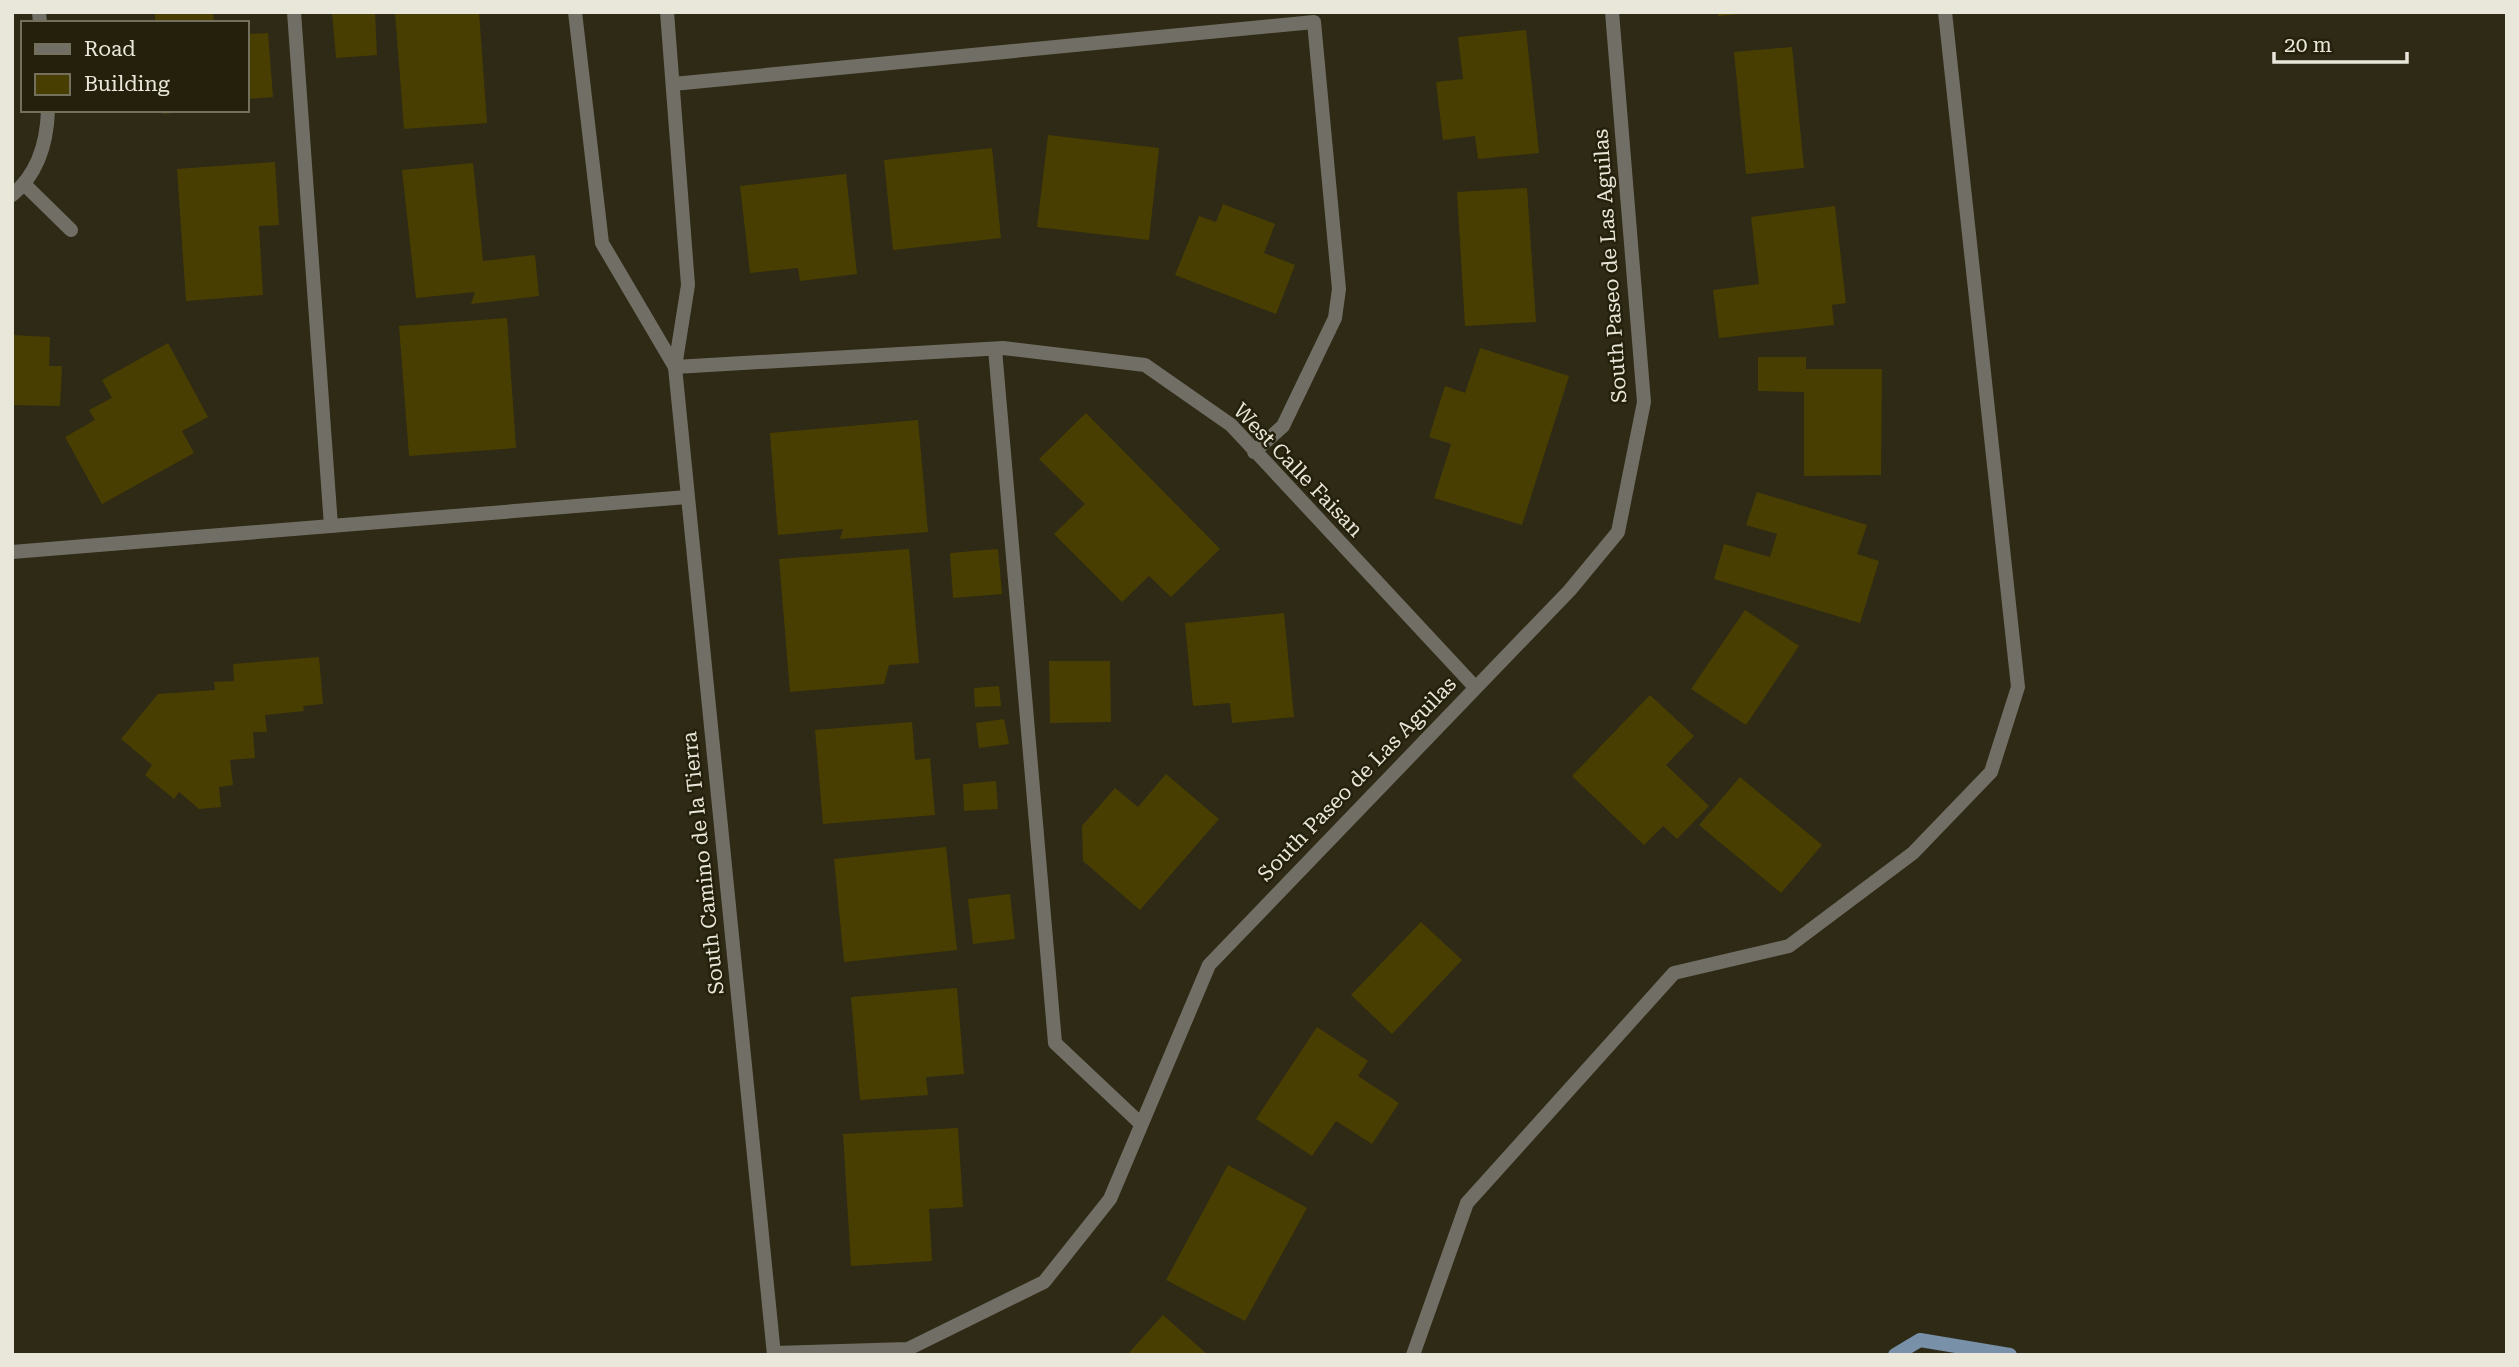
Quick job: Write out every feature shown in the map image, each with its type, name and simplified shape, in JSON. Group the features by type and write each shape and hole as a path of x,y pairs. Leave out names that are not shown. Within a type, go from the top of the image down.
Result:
{"street":[{"path":"295,12 331,526"},
{"name":"South Camino de la Tierra","path":"575,12 602,243 675,368"},
{"name":"South Camino de la Tierra","path":"667,12 688,285 675,368 774,1354"},
{"name":"South Paseo de Las Aguilas","path":"774,1354 908,1349 1044,1282 1110,1199 1209,965 1474,686 1570,590 1618,532 1644,402 1612,12"},
{"path":"1413,1355 1467,1203 1674,973 1789,946 1913,853 1991,772 2018,687 1945,12"},
{"path":"673,84 1313,17 1339,289 1335,318 1283,426 1254,452"},
{"path":"47,112 46,136 37,164 17,191 71,230"},
{"path":"995,349 1055,1043 1141,1124"},
{"name":"West Calle Faisan","path":"675,368 995,349 1145,365 1231,425 1474,686"},
{"path":"12,552 687,497"}],"building":[{"path":"155,12 213,12 214,21 155,21"},
{"path":"332,12 375,12 377,55 336,58"},
{"path":"395,12 479,12 487,123 404,129"},
{"path":"1718,12 1741,12 1741,14 1718,16"},
{"path":"1526,30 1539,153 1478,159 1475,136 1443,140 1436,82 1463,79 1458,37"},
{"path":"268,33 273,97 248,99 248,34"},
{"path":"1792,47 1804,168 1746,174 1734,52"},
{"path":"1048,135 1159,148 1149,240 1037,227"},
{"path":"992,148 1001,238 893,250 884,160"},
{"path":"275,162 279,225 259,226 263,295 186,301 177,169"},
{"path":"473,163 483,261 535,255 539,296 471,304 475,292 416,298 402,170"},
{"path":"846,174 857,274 800,281 798,268 750,273 740,186"},
{"path":"1527,188 1536,322 1465,326 1457,192"},
{"path":"1223,204 1275,224 1264,253 1295,265 1276,314 1175,275 1199,216 1216,222"},
{"path":"1835,206 1846,303 1832,305 1834,325 1719,338 1713,290 1759,284 1751,217"},
{"path":"507,318 516,448 409,456 399,326"},
{"path":"12,335 50,337 49,366 62,366 60,406 12,405"},
{"path":"168,343 208,417 182,431 194,453 102,504 65,437 95,420 89,410 112,398 102,380"},
{"path":"1480,348 1569,376 1522,525 1434,498 1451,444 1429,437 1445,386 1465,393"},
{"path":"1758,357 1806,357 1806,369 1882,369 1881,475 1804,476 1804,392 1758,391"},
{"path":"1086,413 1220,549 1171,597 1149,576 1122,602 1054,534 1085,504 1039,459"},
{"path":"918,420 928,532 840,539 843,529 778,535 770,433"},
{"path":"1757,492 1867,525 1857,554 1879,561 1860,623 1714,579 1724,544 1770,557 1777,534 1746,525"},
{"path":"909,549 919,663 889,665 884,684 790,692 779,559"},
{"path":"998,549 1002,594 953,598 950,553"},
{"path":"1745,610 1799,646 1746,725 1691,689"},
{"path":"1284,613 1294,717 1232,723 1230,703 1193,706 1185,623"},
{"path":"319,657 323,704 303,706 304,711 265,715 267,732 253,732 255,758 230,760 233,785 219,787 221,807 199,809 179,792 174,799 145,775 152,765 121,739 158,694 215,690 214,682 234,681 233,664"},
{"path":"1049,661 1110,661 1111,722 1050,723"},
{"path":"999,686 1001,706 975,707 974,688"},
{"path":"1650,695 1694,736 1666,765 1709,806 1677,839 1663,826 1644,845 1572,776"},
{"path":"1004,719 1009,744 979,748 976,723"},
{"path":"912,722 915,760 930,758 935,815 823,824 815,730"},
{"path":"1166,774 1219,819 1140,910 1083,861 1082,826 1115,788 1138,807"},
{"path":"1740,777 1822,845 1781,893 1699,825"},
{"path":"996,781 998,809 964,811 963,784"},
{"path":"946,847 957,950 844,962 834,859"},
{"path":"1010,894 1015,939 973,944 968,899"},
{"path":"1421,922 1462,960 1392,1034 1351,995"},
{"path":"957,988 964,1074 926,1077 928,1095 860,1100 851,997"},
{"path":"1317,1027 1368,1061 1358,1076 1399,1103 1372,1144 1336,1121 1312,1156 1256,1119"},
{"path":"958,1128 963,1207 929,1209 932,1261 851,1266 843,1134"},
{"path":"1228,1165 1307,1208 1245,1321 1166,1280"},
{"path":"1163,1315 1208,1355 1127,1355"}],"waterway":[{"path":"1895,1355 1920,1340 2010,1355"}]}
